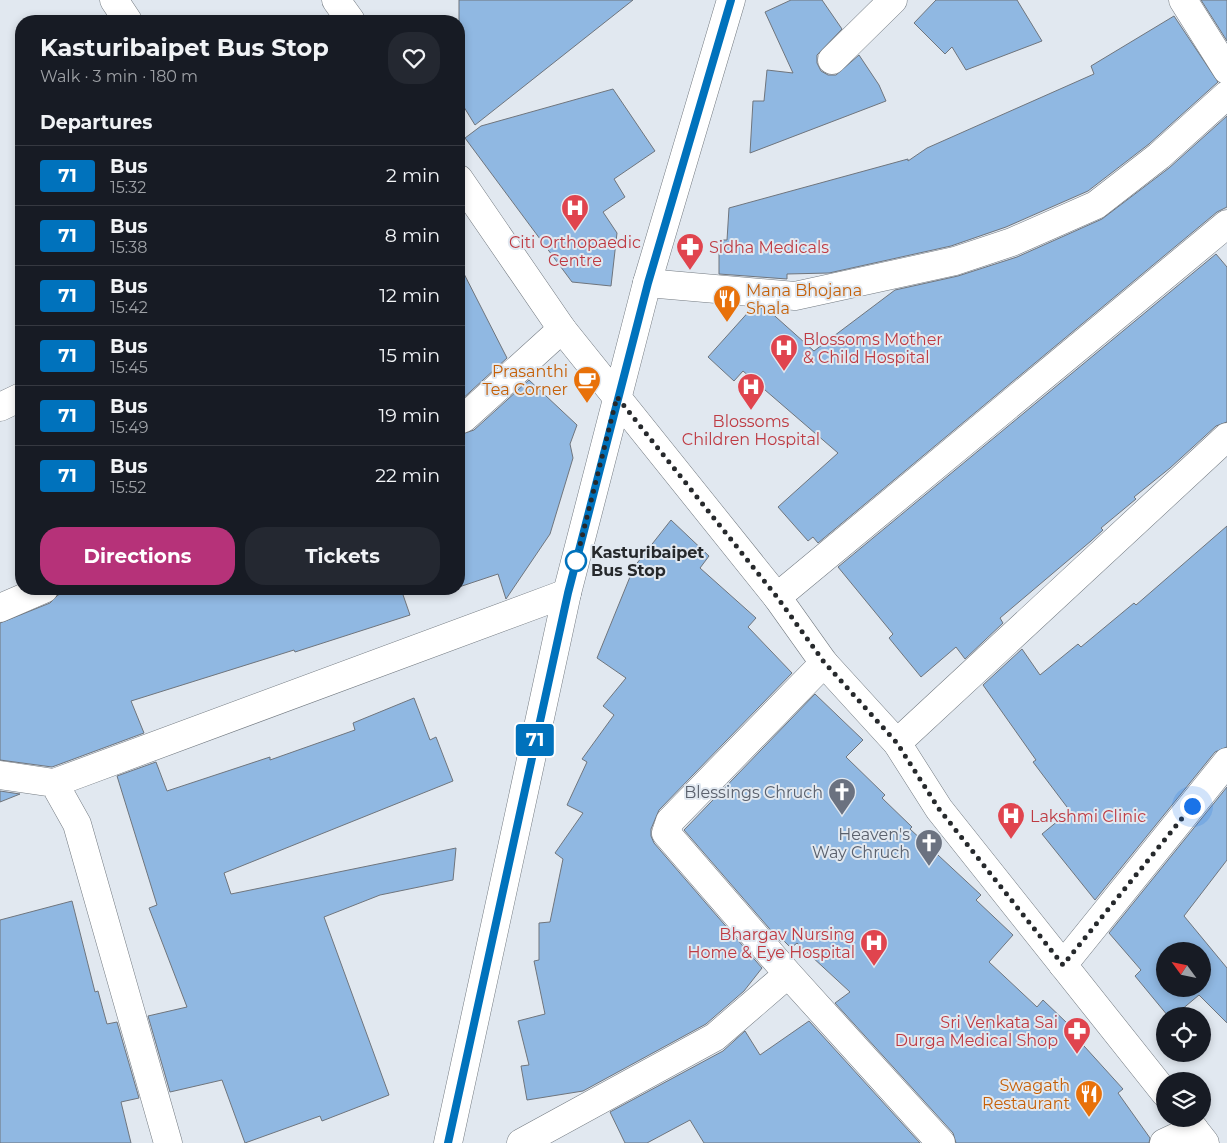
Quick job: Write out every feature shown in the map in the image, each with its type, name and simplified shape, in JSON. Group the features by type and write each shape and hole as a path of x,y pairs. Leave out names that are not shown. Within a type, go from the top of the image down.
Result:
{"street":[{"path":"114,0 124,15"},
{"path":"336,0 347,15"},
{"path":"448,1143 568,593 617,397 648,283 731,0"},
{"path":"832,60 893,0"},
{"path":"1183,0 1227,70"},
{"path":"648,283 795,296 955,262 1012,242 1096,205 1160,156 1227,95"},
{"path":"465,195 562,329 777,597 824,662 897,743 939,809 1156,1082"},
{"path":"777,597 1227,224"},
{"path":"465,415 562,329"},
{"path":"0,407 15,400"},
{"path":"897,743 1227,437"},
{"path":"0,775 54,783 568,593"},
{"path":"0,608 30,595"},
{"path":"824,662 670,821 666,833 788,974 941,1143"},
{"path":"1063,965 1227,762"},
{"path":"54,783 77,824 168,1143"},
{"path":"521,1143 715,1037 788,974"},
{"path":"1164,1143 1195,1130"}],"building":[{"path":"459,0 633,0 475,125 465,109 465,15 459,15"},
{"path":"791,0 822,0 842,29 817,55 817,63 821,71 828,75 836,75 859,55 879,85 886,101 750,153 753,101 764,101 767,70 793,73 765,12"},
{"path":"936,0 1017,0 1042,41 966,70 952,47 945,54 914,23"},
{"path":"1201,0 1227,0 1227,41"},
{"path":"1174,16 1218,82 1149,144 1088,191 1006,227 951,246 829,273 787,274 787,279 719,274 719,240 727,240 729,208 908,159 908,161 927,148 1094,74 1091,66"},
{"path":"613,89 655,151 614,179 625,197 603,212 617,233 611,286 572,282 465,138 481,126"},
{"path":"1227,116 1227,207 1217,212 818,543 813,537 808,541 778,507 838,453 743,371 734,381 708,357 752,308 767,309 814,351 895,290 958,276 1017,257 1102,219 1169,168"},
{"path":"1216,254 1227,267 1227,422 1216,426 1170,468 1134,497 1136,499 1101,528 1103,530 1091,541 1000,618 1003,623 965,659 956,647 921,677 889,638 893,634 838,567"},
{"path":"465,276 507,358 465,396"},
{"path":"529,380 577,425 570,444 573,458 550,534 506,599 498,574 465,585 465,433 474,430"},
{"path":"671,520 709,556 700,568 756,618 748,627 792,673 659,810 651,829 654,843 762,968 744,991 706,1024 583,1091 527,1100 521,1066 529,1065 518,1021 545,1014 534,961 539,960 539,923 550,922 563,859 555,853 583,813 567,805 587,762 582,759 614,715 603,706 626,678 597,658 634,567"},
{"path":"1227,526 1227,747 1215,752 1095,900 1042,834 1070,811 1033,762 1036,760 983,685 1022,649 1040,675 1078,644 1081,647 1134,603 1136,605"},
{"path":"58,595 403,595 410,615 131,701 144,733 52,767 0,760 0,623 50,603"},
{"path":"815,694 863,740 846,757 885,795 882,798 912,827 910,829 981,895 976,900 1013,935 989,962 1037,1007 1043,1000 1067,1023 1065,1025 1123,1089 1118,1093 1150,1138 1149,1143 956,1143 953,1133 835,1003 850,992 797,943 791,948 783,940 781,942 684,830"},
{"path":"414,698 430,740 436,737 453,781 224,873 231,894 456,848 453,880 380,895 324,917 389,1095 322,1121 320,1116 245,1143 222,1080 170,1092 148,1016 187,1007 149,908 157,905 117,776 156,762 167,791 270,757 270,760 355,730 353,723"},
{"path":"1227,787 1227,860 1184,916 1206,942 1156,942 1156,998 1195,998 1185,1007 1161,1007 1135,976 1141,970 1109,933"},
{"path":"0,791 20,794 0,802"},
{"path":"72,901 95,992 98,991 107,1024 117,1022 139,1098 121,1102 131,1143 0,1143 0,920"},
{"path":"1211,949 1227,968 1227,1023 1202,998 1211,998"},
{"path":"809,1021 920,1143 704,1143 690,1120 647,1143 625,1143 610,1112 723,1051 745,1031 760,1055"}],"bus line":[{"name":"71","path":"448,1143 568,593 617,397 648,283 731,0"}],"place":[{"name":"Citi Orthopaedic Centre","path":"575,232"},
{"name":"Sidha Medicals","path":"690,271"},
{"name":"Mana Bhojana Shala","path":"727,323"},
{"name":"Blossoms Mother & Child Hospital","path":"784,372"},
{"name":"Prasanthi Tea Corner","path":"587,404"},
{"name":"Blossoms Children Hospital","path":"751,411"},
{"name":"Kasturibaipet Bus Stop","path":"576,561"},
{"name":"Blessings Chruch","path":"842,816"},
{"name":"Lakshmi Clinic","path":"1011,840"},
{"name":"Heaven's Way Chruch","path":"929,867"},
{"name":"Bhargav Nursing Home & Eye Hospital","path":"874,967"},
{"name":"Sri Venkata Sai Durga Medical Shop","path":"1077,1055"},
{"name":"Swagath Restaurant","path":"1089,1118"}],"route":[{"path":"576,561 617,397 777,597 824,662 897,743 939,809 1063,965 1192,806"}]}
